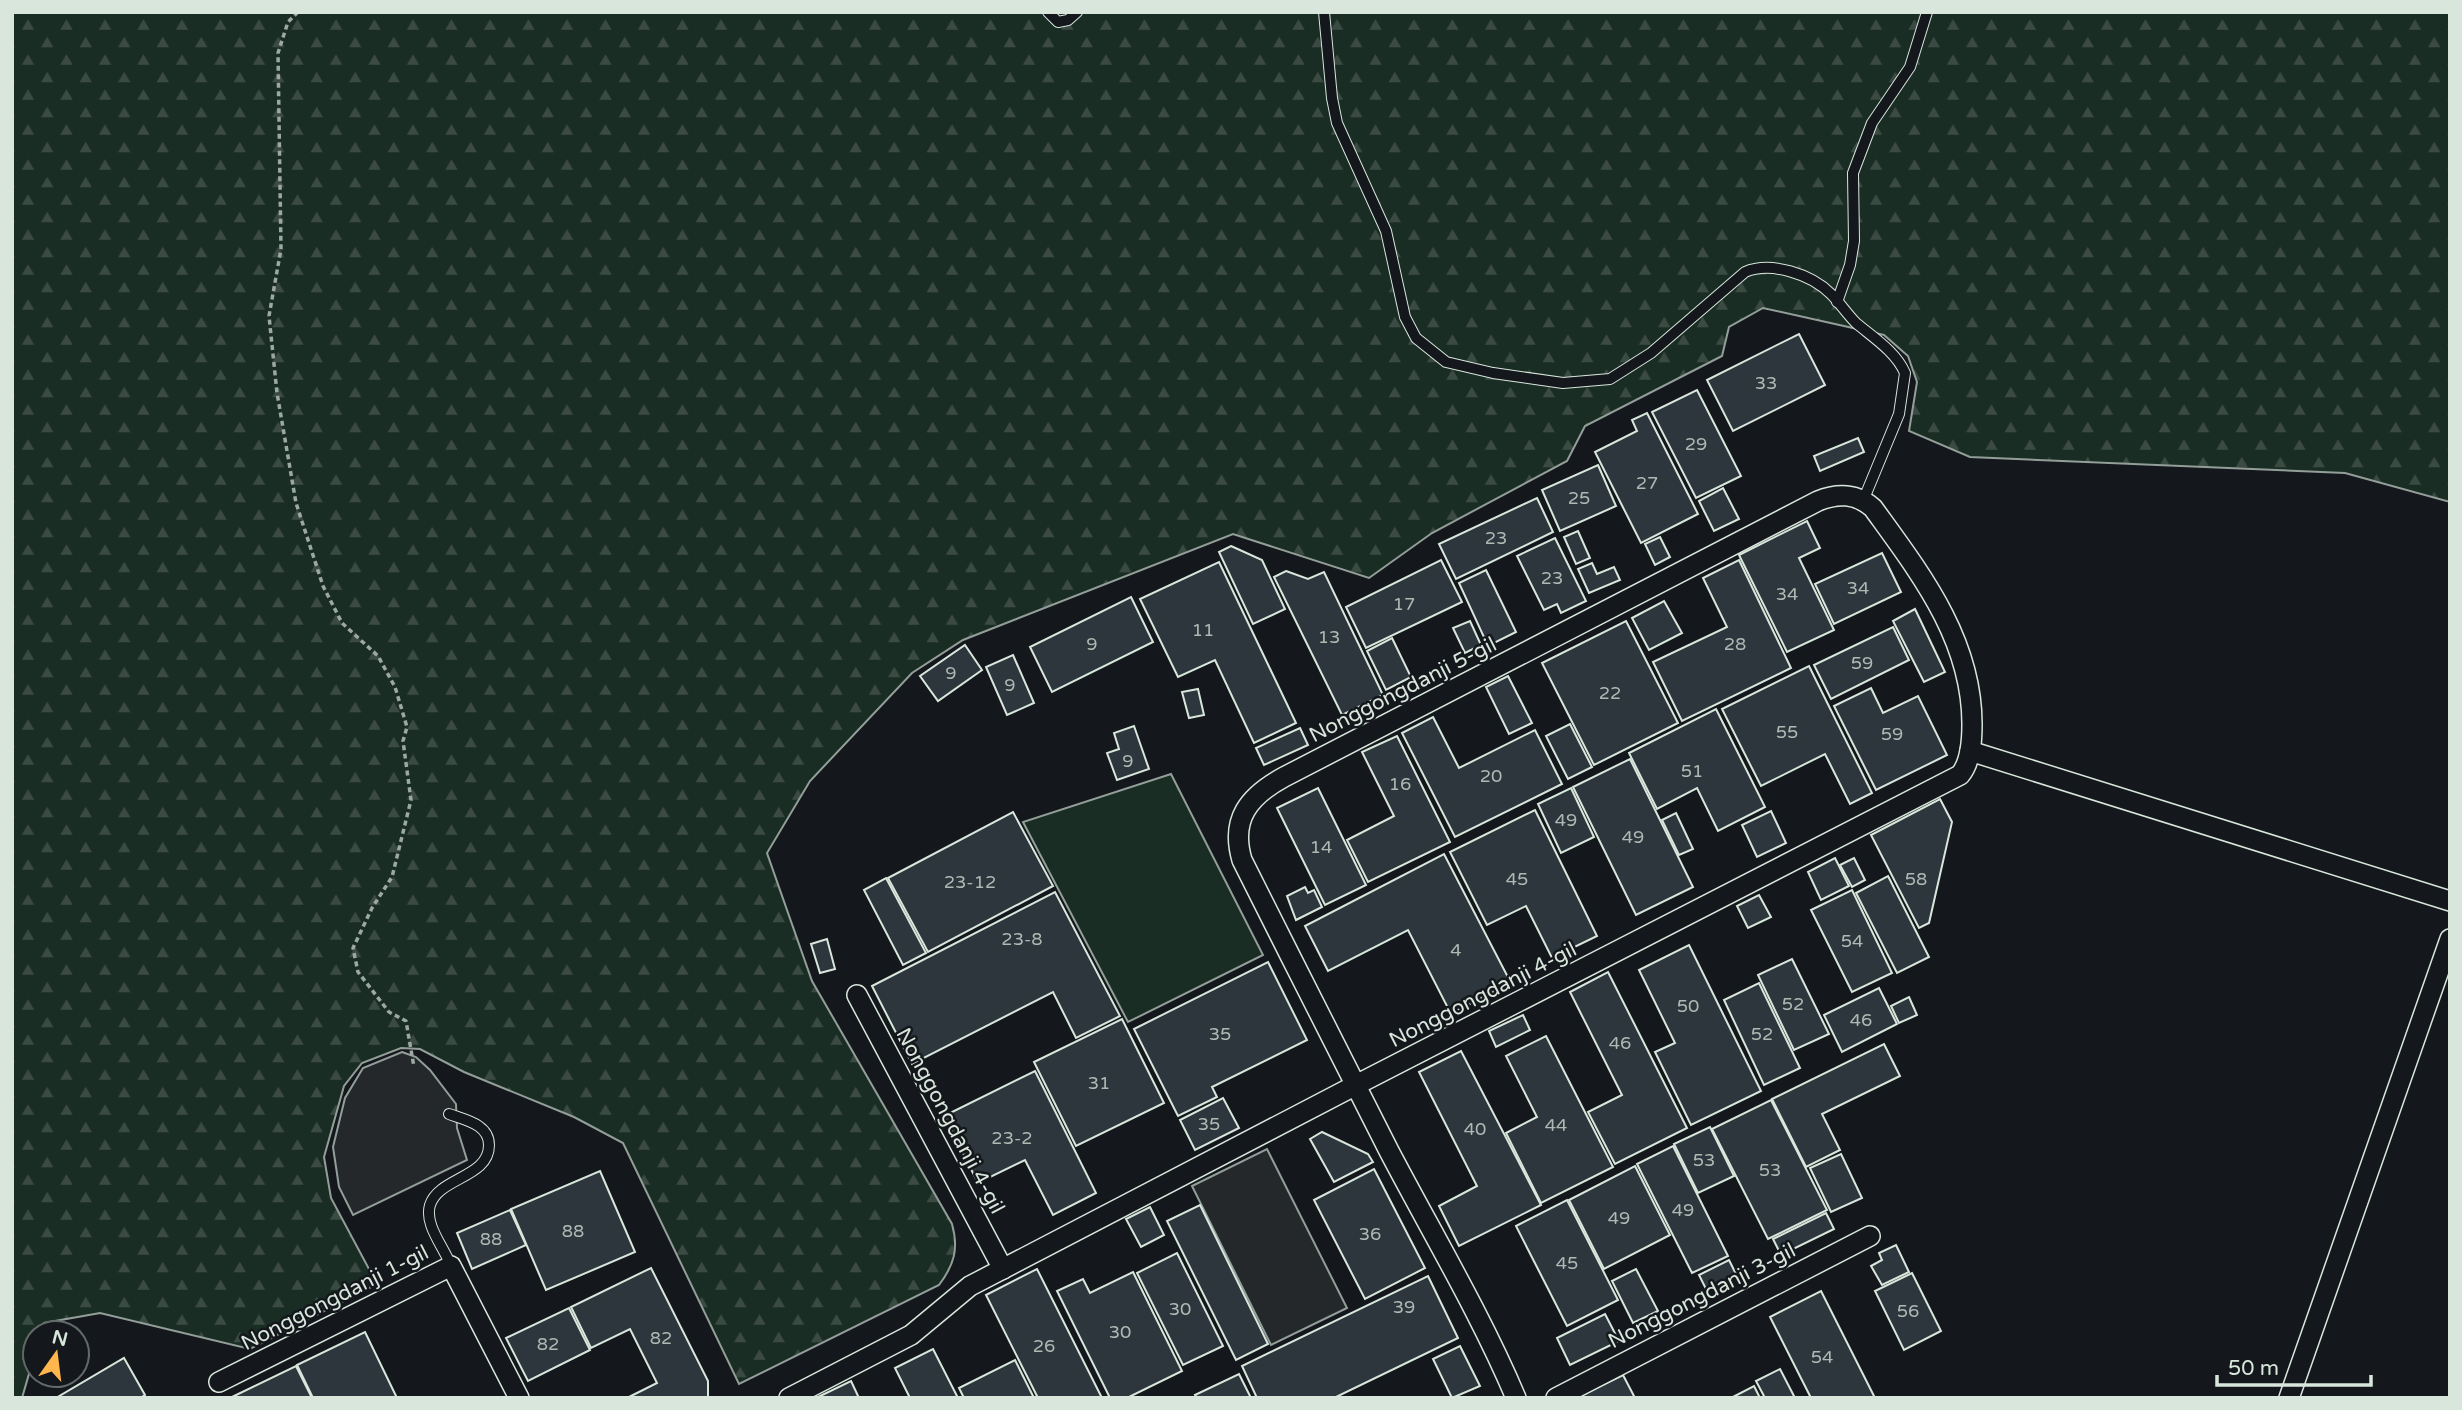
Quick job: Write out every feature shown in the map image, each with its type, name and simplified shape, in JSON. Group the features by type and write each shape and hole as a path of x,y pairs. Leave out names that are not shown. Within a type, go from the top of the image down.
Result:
{"street":[{"name":"Nonggongdanji 5-gil","path":"1516,1398 1500,1360 1356,1086 1242,860 1238,848 1238,824 1252,798 1295,771 1818,500 1841,495 1863,501"},
{"path":"1863,501 1872,508 1924,579 1951,629 1970,697 1970,751 2450,901"},
{"name":"Nonggongdanji 4-gil","path":"789,1398 911,1335 970,1286 1956,778 1964,771 1970,751"},
{"path":"2289,1398 2450,939"},
{"name":"Nonggongdanji 4-gil","path":"857,995 1003,1269"},
{"name":"Nonggongdanji 3-gil","path":"1556,1398 1870,1236"},
{"name":"Nonggongdanji 1-gil","path":"219,1382 451,1266 519,1398"}],"lane":[{"path":"1048,12 1058,22 1068,20 1077,12"},
{"path":"1324,12 1337,123 1386,231 1405,317 1416,338 1446,362 1493,373 1563,383 1610,379 1651,354 1735,279 1756,267 1782,268 1794,272 1822,287 1894,356 1905,373 1899,414 1863,501"},
{"path":"1837,302 1850,265 1854,241 1853,173 1872,123 1910,67 1927,12"},
{"path":"449,1114 483,1129 489,1141 489,1153 482,1164 437,1193 430,1204 429,1218 451,1266"}],"path":[{"path":"298,12 288,22 278,53 281,249 269,316 277,393 296,503 323,586 342,623 378,656 395,687 407,727 403,741 411,800 392,877 372,908 353,948 358,972 389,1012 405,1021 414,1068"}],"green space":[{"path":"12,12 2450,12 2450,502 2345,473 1970,457 1909,431 1917,382 1908,356 1884,335 1763,308 1729,327 1722,356 1585,426 1567,461 1432,533 1369,578 1233,534 963,640 912,673 810,781 767,853 812,981 952,1224 954,1256 939,1285 739,1384 623,1143 574,1117 464,1072 420,1049 401,1048 362,1063 344,1086 324,1157 331,1198 377,1284 250,1349 100,1313 66,1319 21,1319 21,1389 25,1389 22,1398 12,1398"},
{"path":"1171,774 1263,955 1128,1022 1023,822"}],"shaded area":[{"path":"402,1052 416,1057 430,1070 456,1104 457,1128 467,1160 353,1215 339,1187 333,1147 345,1098 363,1068"},
{"path":"1267,1149 1347,1308 1271,1345 1192,1186"}],"building":[{"path":"1799,334 1825,385 1733,431 1707,380"},
{"path":"1697,390 1741,476 1696,498 1652,412"},
{"path":"1647,413 1698,514 1641,543 1595,452 1637,431 1632,420"},
{"path":"1858,438 1864,452 1820,471 1814,456"},
{"path":"1598,465 1616,506 1560,531 1542,490"},
{"path":"1723,488 1739,519 1714,531 1699,501"},
{"path":"1537,498 1553,532 1456,579 1439,544"},
{"path":"1807,521 1820,548 1799,558 1834,630 1787,652 1739,555"},
{"path":"1578,531 1590,558 1576,564 1564,537"},
{"path":"1660,537 1670,557 1655,565 1645,544"},
{"path":"1555,538 1586,601 1561,613 1557,604 1544,610 1517,556"},
{"path":"1231,546 1262,560 1285,609 1253,624 1219,552"},
{"path":"1882,553 1901,592 1834,624 1815,584"},
{"path":"1441,560 1462,602 1366,648 1346,607"},
{"path":"1739,560 1791,668 1682,721 1653,662 1727,627 1703,578"},
{"path":"1219,562 1296,723 1254,743 1215,660 1178,677 1140,599"},
{"path":"1592,563 1597,574 1614,567 1620,580 1589,593 1578,569"},
{"path":"1486,570 1516,632 1488,646 1459,583"},
{"path":"1286,571 1308,579 1324,572 1383,695 1342,715 1274,577"},
{"path":"1131,597 1153,642 1052,692 1030,647"},
{"path":"1664,601 1682,633 1649,650 1632,618"},
{"path":"1915,609 1945,672 1924,682 1893,621"},
{"path":"1470,621 1481,645 1465,653 1453,628"},
{"path":"1626,621 1678,723 1594,765 1542,663"},
{"path":"1893,627 1909,660 1831,699 1814,665"},
{"path":"1392,638 1411,677 1386,690 1367,651"},
{"path":"965,645 982,670 938,701 920,676"},
{"path":"1013,655 1034,703 1007,715 986,667"},
{"path":"1809,666 1872,793 1850,804 1825,754 1761,786 1722,709"},
{"path":"1508,676 1532,723 1509,734 1486,687"},
{"path":"1871,688 1883,713 1918,696 1947,755 1876,790 1834,706"},
{"path":"1198,689 1204,715 1189,718 1182,692"},
{"path":"1716,709 1765,807 1718,831 1697,788 1657,809 1629,753"},
{"path":"1433,717 1459,768 1535,730 1562,784 1455,837 1402,733"},
{"path":"1570,724 1592,767 1568,779 1546,736"},
{"path":"1134,726 1149,769 1117,780 1107,753 1119,749 1114,733"},
{"path":"1300,728 1308,745 1264,765 1256,748"},
{"path":"1397,736 1450,842 1368,882 1347,840 1394,816 1362,752"},
{"path":"1630,759 1693,887 1636,915 1573,787"},
{"path":"1318,788 1366,885 1325,905 1277,808"},
{"path":"1571,788 1594,837 1561,853 1538,804"},
{"path":"1940,799 1952,822 1929,923 1919,928 1871,835"},
{"path":"1535,810 1597,936 1552,958 1526,906 1487,925 1450,852"},
{"path":"1771,811 1786,843 1757,857 1742,825"},
{"path":"1013,812 1053,886 928,952 888,878"},
{"path":"1676,813 1693,849 1679,855 1662,820"},
{"path":"1444,854 1511,983 1451,1014 1408,930 1328,971 1305,926"},
{"path":"1835,858 1849,886 1821,900 1808,872"},
{"path":"1854,858 1865,880 1852,887 1840,865"},
{"path":"1888,876 1929,957 1897,973 1856,893"},
{"path":"886,878 926,953 903,965 864,890"},
{"path":"1305,887 1308,893 1314,890 1322,907 1296,920 1287,896"},
{"path":"1852,890 1892,973 1852,992 1811,910"},
{"path":"1055,892 1120,1016 1076,1038 1053,992 912,1064 872,986"},
{"path":"1759,895 1771,917 1748,928 1737,906"},
{"path":"827,939 835,969 820,973 811,944"},
{"path":"1689,945 1761,1091 1691,1125 1655,1052 1675,1043 1639,970"},
{"path":"1792,959 1829,1034 1794,1050 1758,975"},
{"path":"1268,962 1307,1040 1212,1087 1217,1097 1178,1116 1134,1029"},
{"path":"1608,972 1687,1128 1615,1164 1588,1112 1622,1095 1570,992"},
{"path":"1759,983 1800,1068 1764,1085 1724,1000"},
{"path":"1879,988 1897,1024 1842,1052 1824,1015"},
{"path":"1909,997 1917,1015 1899,1023 1891,1006"},
{"path":"1523,1015 1530,1030 1496,1047 1489,1031"},
{"path":"1122,1019 1164,1103 1076,1146 1034,1062"},
{"path":"1546,1036 1613,1167 1541,1203 1506,1133 1537,1117 1506,1056"},
{"path":"1884,1044 1900,1076 1822,1114 1840,1150 1806,1167 1772,1099"},
{"path":"1461,1051 1541,1205 1459,1246 1439,1206 1477,1186 1419,1072"},
{"path":"1035,1071 1096,1193 1053,1215 1025,1160 978,1183 944,1116"},
{"path":"1223,1098 1239,1128 1195,1150 1180,1120"},
{"path":"1771,1100 1827,1210 1768,1239 1712,1129"},
{"path":"1710,1127 1734,1176 1698,1193 1674,1144"},
{"path":"1322,1132 1368,1154 1373,1162 1334,1182 1310,1139"},
{"path":"1673,1146 1728,1256 1692,1273 1637,1164"},
{"path":"1841,1154 1862,1198 1831,1212 1810,1168"},
{"path":"1635,1166 1670,1235 1604,1269 1569,1200"},
{"path":"1374,1169 1425,1268 1365,1299 1314,1200"},
{"path":"600,1171 635,1252 546,1290 511,1209"},
{"path":"1567,1200 1618,1300 1567,1326 1516,1226"},
{"path":"1200,1205 1268,1344 1236,1360 1167,1221"},
{"path":"1150,1207 1164,1235 1141,1247 1126,1219"},
{"path":"510,1210 526,1245 472,1269 457,1233"},
{"path":"1826,1213 1834,1229 1781,1255 1773,1239"},
{"path":"1896,1245 1909,1272 1882,1285 1871,1266 1882,1260 1879,1253"},
{"path":"1177,1253 1223,1346 1183,1365 1137,1273"},
{"path":"1729,1260 1737,1276 1707,1291 1699,1275"},
{"path":"651,1268 708,1381 708,1398 627,1398 657,1383 630,1329 591,1348 571,1307"},
{"path":"1037,1269 1102,1398 1038,1398 986,1295"},
{"path":"1636,1269 1658,1311 1633,1323 1612,1281"},
{"path":"1133,1272 1182,1371 1127,1398 1110,1398 1057,1291 1083,1279 1090,1293"},
{"path":"1912,1273 1941,1331 1904,1350 1875,1291"},
{"path":"1428,1276 1458,1338 1334,1398 1257,1398 1242,1366"},
{"path":"1821,1291 1875,1398 1811,1398 1770,1317"},
{"path":"569,1308 590,1350 528,1381 506,1338"},
{"path":"1605,1314 1619,1341 1570,1365 1557,1338"},
{"path":"365,1332 397,1398 313,1398 297,1365"},
{"path":"1460,1346 1480,1386 1452,1398 1433,1359"},
{"path":"933,1349 958,1398 910,1398 895,1368"},
{"path":"124,1358 145,1395 140,1398 56,1398 71,1389 91,1389 91,1377"},
{"path":"1015,1360 1034,1398 964,1398 959,1388"},
{"path":"296,1366 312,1398 230,1398"},
{"path":"1780,1369 1795,1398 1765,1398 1756,1381"},
{"path":"1239,1374 1251,1398 1197,1398 1195,1395"},
{"path":"1623,1375 1635,1398 1583,1398 1582,1395"},
{"path":"851,1381 859,1398 816,1398"},
{"path":"1754,1386 1760,1398 1731,1398"}]}
